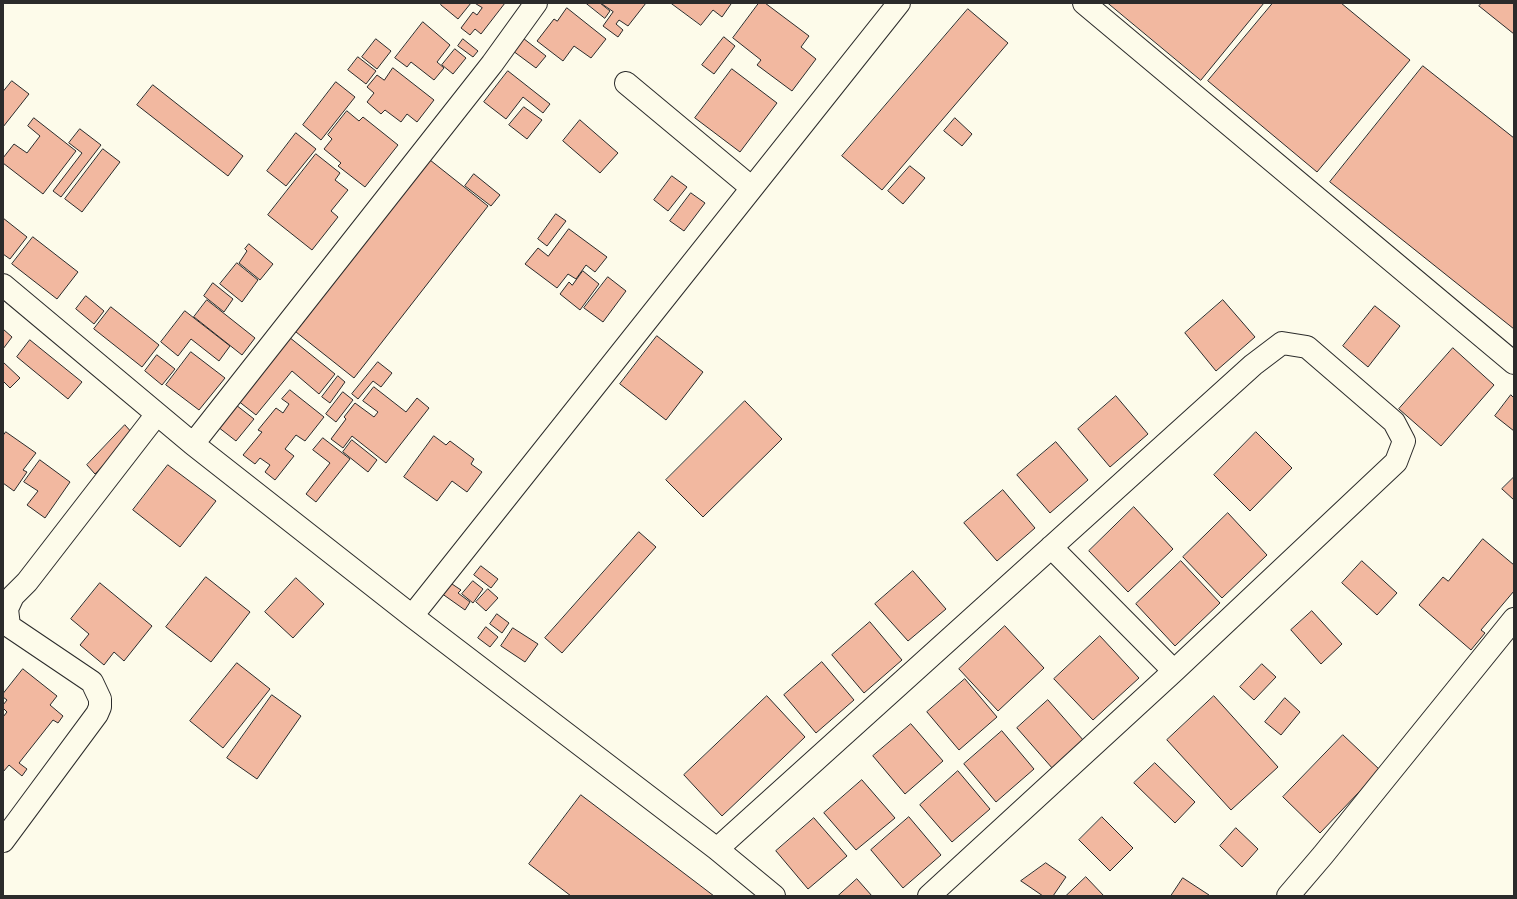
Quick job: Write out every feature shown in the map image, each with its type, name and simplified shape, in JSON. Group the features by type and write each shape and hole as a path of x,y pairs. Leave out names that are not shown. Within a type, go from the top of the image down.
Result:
{"street":[{"path":"193,444 492,64 536,3"},
{"path":"1084,3 1514,363"},
{"path":"412,616 752,188 893,5"},
{"path":"626,83 752,188"},
{"path":"3,285 193,444 412,616 717,849 774,896"},
{"path":"717,849 1253,365 1282,343 1307,347 1394,422 1404,441 1396,462 1174,671 929,896"},
{"path":"3,841 97,714 100,707 100,699 92,682 9,626 7,609 13,596 27,582 157,414"},
{"path":"1051,547 1174,671"},
{"path":"1288,896 1323,855 1514,619"}],"building":[{"path":"442,3 471,3 458,19 441,5"},
{"path":"475,3 505,3 481,34 475,29 470,35 461,28 473,12 477,15 482,8"},
{"path":"586,3 600,3 610,11 605,18"},
{"path":"601,3 646,3 628,26 619,20 616,24 623,30 618,37 603,26 613,12"},
{"path":"671,3 731,4 722,17 713,10 701,25"},
{"path":"759,3 765,3 809,36 801,47 816,59 792,91 757,65 761,60 733,38"},
{"path":"1108,3 1264,3 1201,80"},
{"path":"1273,3 1341,3 1410,60 1317,172 1208,81"},
{"path":"1482,3 1514,3 1514,34 1479,6"},
{"path":"567,8 606,39 591,58 574,46 563,61 537,41 554,19 557,21"},
{"path":"968,9 1008,43 882,190 842,156"},
{"path":"423,22 450,45 437,62 444,68 434,80 411,62 407,67 395,58"},
{"path":"519,35 546,56 536,68 509,48"},
{"path":"724,37 735,46 714,74 702,65"},
{"path":"376,39 391,51 377,69 362,57"},
{"path":"463,39 478,51 473,57 458,46"},
{"path":"455,49 466,58 453,74 442,65"},
{"path":"358,57 376,71 366,84 348,70"},
{"path":"1423,66 1514,138 1514,329 1330,182"},
{"path":"393,68 434,100 417,122 407,114 401,122 385,110 381,114 367,102 374,93 367,87 377,75 384,80"},
{"path":"732,69 777,103 740,152 695,118"},
{"path":"508,71 550,104 543,113 523,97 506,119 484,102"},
{"path":"12,81 29,94 3,127 3,92"},
{"path":"336,82 355,97 321,140 303,125"},
{"path":"153,85 243,156 228,176 137,105"},
{"path":"524,107 542,120 527,139 509,125"},
{"path":"347,111 359,121 363,117 398,145 365,187 338,166 341,163 324,149 332,139 328,135"},
{"path":"34,118 76,151 43,194 3,163 3,158 14,144 27,153 40,136 28,126"},
{"path":"955,118 972,134 962,146 944,131"},
{"path":"580,120 618,153 600,173 563,141"},
{"path":"80,129 101,145 61,197 53,191 82,153 69,143"},
{"path":"296,133 316,149 286,186 267,171"},
{"path":"103,149 120,162 82,212 65,199"},
{"path":"316,154 340,173 335,180 348,190 331,211 338,217 312,250 268,215"},
{"path":"430,160 488,206 354,378 296,332"},
{"path":"910,166 925,178 903,204 888,191"},
{"path":"474,174 500,195 491,206 465,186"},
{"path":"672,176 687,187 668,211 654,200"},
{"path":"691,193 705,203 684,231 670,221"},
{"path":"556,214 566,221 547,246 538,239"},
{"path":"3,218 27,237 10,259 3,254"},
{"path":"569,229 607,257 595,272 586,265 576,279 568,274 557,288 525,264 538,248 548,256"},
{"path":"33,237 78,272 57,299 12,264"},
{"path":"249,244 273,264 260,280 239,263 247,251 245,249"},
{"path":"237,263 258,280 242,302 220,284"},
{"path":"583,271 599,284 580,310 560,294 569,282 572,285"},
{"path":"608,277 626,291 603,322 584,308"},
{"path":"213,283 233,299 224,312 204,296"},
{"path":"86,296 104,311 94,324 76,309"},
{"path":"207,300 255,338 242,355 194,317"},
{"path":"1223,300 1255,337 1216,371 1185,333"},
{"path":"1375,306 1400,326 1368,367 1343,346"},
{"path":"111,307 159,345 142,367 94,329"},
{"path":"185,311 230,346 219,361 191,339 178,356 161,342"},
{"path":"3,329 12,337 3,349"},
{"path":"657,336 703,372 666,420 620,384"},
{"path":"289,337 335,374 319,394 292,371 256,415 237,400"},
{"path":"30,340 82,382 68,399 17,357"},
{"path":"1453,348 1494,385 1441,446 1399,409"},
{"path":"191,352 225,378 199,410 166,385"},
{"path":"157,355 175,369 162,385 145,371"},
{"path":"3,362 20,378 10,388 3,381"},
{"path":"378,362 392,373 381,387 373,381 358,399 352,394"},
{"path":"338,376 345,382 330,403 322,397"},
{"path":"374,387 406,412 417,398 429,408 386,463 352,436 343,448 331,439 346,419 344,417 355,403 374,417 378,412 363,401"},
{"path":"290,390 324,417 305,441 296,435 285,449 294,456 275,480 265,472 270,465 260,458 255,464 243,455 262,432 258,430 276,408 283,413 289,404 282,399"},
{"path":"343,392 353,400 336,422 326,414"},
{"path":"1511,395 1514,398 1514,431 1495,416"},
{"path":"1116,396 1148,434 1110,467 1078,429"},
{"path":"745,401 782,439 703,517 666,480"},
{"path":"236,405 254,419 236,441 218,427"},
{"path":"125,425 133,434 95,474 87,465"},
{"path":"6,432 36,453 23,470 27,472 14,491 3,483 3,436"},
{"path":"1256,432 1292,468 1250,511 1214,475"},
{"path":"434,436 446,445 450,441 474,459 471,464 482,472 467,492 452,481 437,501 404,477"},
{"path":"323,438 350,459 316,502 306,494 330,463 313,450"},
{"path":"352,440 377,460 368,472 343,452"},
{"path":"1056,442 1088,480 1050,513 1017,475"},
{"path":"40,460 70,482 45,518 27,505 38,491 24,482"},
{"path":"168,465 216,501 180,547 133,510"},
{"path":"1514,477 1514,500 1502,489"},
{"path":"1003,490 1035,528 997,561 964,523"},
{"path":"1134,507 1173,549 1128,592 1089,551"},
{"path":"1228,513 1267,555 1222,598 1183,557"},
{"path":"639,532 656,547 562,653 545,638"},
{"path":"1483,539 1514,565 1514,591 1481,630 1485,633 1471,650 1419,605 1443,577 1448,581"},
{"path":"1181,561 1220,603 1175,646 1136,604"},
{"path":"1362,561 1397,593 1377,615 1342,583"},
{"path":"481,566 498,579 491,588 474,575"},
{"path":"913,571 946,609 908,641 875,604"},
{"path":"206,577 250,612 211,662 166,627"},
{"path":"296,578 324,604 293,638 265,612"},
{"path":"473,581 483,589 473,603 462,594"},
{"path":"449,582 461,590 458,593 470,602 465,610 441,593"},
{"path":"100,583 152,626 124,661 114,652 104,665 80,645 89,634 71,619"},
{"path":"488,589 498,598 486,611 476,602"},
{"path":"1312,611 1342,644 1321,664 1291,630"},
{"path":"497,614 509,623 502,633 490,624"},
{"path":"870,622 902,660 864,693 832,655"},
{"path":"1005,626 1044,668 998,711 959,669"},
{"path":"486,627 498,637 490,647 478,638"},
{"path":"513,628 538,644 525,662 501,646"},
{"path":"1100,636 1139,678 1093,720 1054,679"},
{"path":"822,662 854,700 816,733 784,695"},
{"path":"237,663 270,689 223,748 190,721"},
{"path":"1262,664 1276,677 1254,700 1240,687"},
{"path":"23,669 57,696 50,705 63,716 58,723 53,720 19,763 27,769 22,776 9,765 3,772 3,717 7,712 3,708 3,705 7,700 3,697 3,694"},
{"path":"965,679 997,717 959,750 927,712"},
{"path":"272,695 301,716 257,779 227,758"},
{"path":"767,696 805,737 722,816 684,775"},
{"path":"1214,696 1278,767 1231,810 1167,740"},
{"path":"1285,698 1300,712 1281,735 1265,722"},
{"path":"1048,700 1084,741 1053,769 1017,728"},
{"path":"911,724 943,761 905,794 873,756"},
{"path":"1002,731 1034,769 996,802 964,764"},
{"path":"1343,735 1380,770 1320,833 1283,797"},
{"path":"1155,763 1195,802 1175,823 1134,783"},
{"path":"958,771 990,809 952,842 920,805"},
{"path":"862,780 895,818 856,850 824,813"},
{"path":"581,795 714,896 571,896 529,864"},
{"path":"909,817 941,855 903,888 871,850"},
{"path":"1102,817 1133,848 1110,871 1079,840"},
{"path":"814,818 847,856 808,889 776,851"},
{"path":"1236,828 1258,849 1242,867 1220,846"},
{"path":"1046,863 1066,877 1053,896 1043,896 1021,881"},
{"path":"1086,877 1104,896 1066,896"},
{"path":"1183,878 1209,895 1171,896"},
{"path":"857,879 872,896 838,896"}]}
